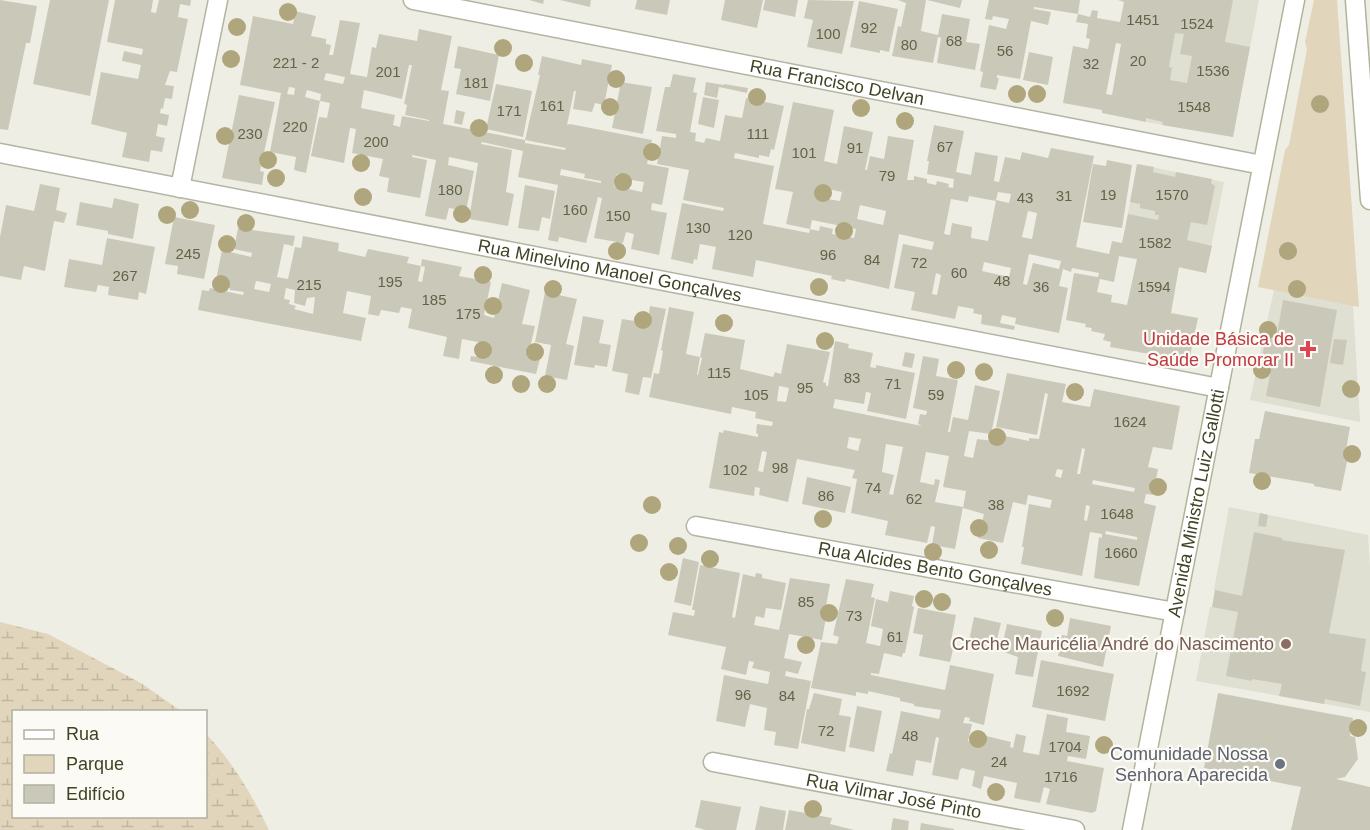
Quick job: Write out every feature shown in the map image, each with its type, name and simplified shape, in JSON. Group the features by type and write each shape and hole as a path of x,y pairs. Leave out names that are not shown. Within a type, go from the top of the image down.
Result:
{"street":[{"path":"180,188 218,0"},
{"name":"Rua Francisco Delvan","path":"413,0 1262,165"},
{"name":"Avenida Ministro Luiz Gallotti","path":"1132,830 1295,0"},
{"path":"1355,0 1370,200"},
{"name":"Rua Minelvino Manoel Gonçalves","path":"0,153 1219,388"},
{"name":"Rua Alcides Bento Gonçalves","path":"696,526 1175,612"},
{"name":"Rua Vilmar José Pinto","path":"713,762 1075,830"}],"shaded area":[{"path":"1169,0 1259,0 1233,137 1146,122"},
{"path":"1137,164 1224,182 1206,273 1120,256"},
{"name":"Unidade Básica de Saúde Promorar II","path":"1274,290 1353,305 1360,422 1250,400"},
{"name":"Creche Mauricélia André do Nascimento","path":"1229,507 1368,535 1370,712 1196,681 1210,607 1212,607"}],"green space":[{"path":"1314,0 1337,0 1359,307 1258,287 1285,150 1289,145"},
{"path":"0,622 48,634 141,683 180,710 12,710 12,818 207,818 207,735 241,779 269,830 0,830"}],"building":[{"path":"0,0 37,6 30,43 26,43 8,130 0,129"},
{"path":"50,0 109,0 90,96 33,84"},
{"path":"115,0 153,0 151,12 156,13 159,0 191,0 190,6 180,4 178,17 188,19 177,72 170,71 165,85 174,86 172,99 165,98 160,113 169,115 167,126 158,124 156,136 165,138 162,152 151,150 149,162 122,157 127,133 91,124 101,72 138,79 141,65 122,61 124,51 142,55 143,49 107,42"},
{"path":"529,0 544,0 543,4"},
{"path":"560,0 591,0 590,7"},
{"path":"637,0 670,0 667,15 635,9"},
{"path":"725,0 763,0 757,28 721,20"},
{"path":"765,0 798,0 795,17 763,10"},
{"path":"808,0 854,1 842,54 807,47 813,20 804,18"},
{"path":"898,0 926,0 921,31 938,35 942,14 970,19 966,42 980,44 975,70 937,63 941,38 938,37 933,63 892,56 898,26 901,27 906,3"},
{"path":"927,0 962,0 960,8"},
{"path":"989,0 1080,0 1078,14 1034,7 1034,9 1051,12 1048,25 1031,21 1020,79 997,75 999,78 996,90 980,87 983,72 980,71 989,25 1006,29 1009,19 993,16 992,20 985,19"},
{"path":"1118,0 1233,0 1225,42 1250,47 1233,137 1162,125 1163,122 1146,118 1146,122 1102,113 1102,110 1063,103 1073,46 1088,49 1090,39 1086,38 1088,24 1076,22 1078,14 1090,17 1092,10 1098,11 1097,18 1120,22 1124,2","holes":["1175,33 1184,34 1180,54 1192,56 1187,83 1170,80 1172,68 1169,67","1116,43 1121,44 1112,95 1106,94"]},
{"path":"859,1 898,9 889,52 880,50 880,53 850,47"},
{"path":"295,11 316,16 311,36 326,39 326,44 331,45 329,55 333,55 340,20 360,23 350,74 367,77 372,47 376,48 379,34 417,41 419,29 452,36 441,90 449,91 443,124 525,140 540,75 538,75 542,56 581,65 582,59 612,65 604,105 595,103 592,112 573,109 576,91 574,91 567,125 652,140 647,164 669,168 662,205 652,203 651,210 667,213 659,255 631,249 634,234 626,232 623,243 594,238 602,198 598,197 586,243 559,237 558,242 548,240 558,185 518,177 523,151 482,142 481,144 512,150 506,192 514,194 508,226 469,219 478,163 449,157 448,165 474,171 466,211 449,208 446,220 425,216 436,160 412,155 412,157 427,160 420,198 387,192 389,178 379,176 383,159 352,153 356,129 350,128 344,163 311,156 319,117 327,118 330,103 320,101 306,173 294,170 296,157 270,152 281,93 240,85 253,16 293,24","holes":["409,65 412,65 404,104 407,105 405,115 429,121 402,116 400,127 393,125 395,115 361,108 364,90 402,99","326,73 345,77 343,84 324,80","289,87 295,88 294,95 287,94","307,90 321,94 320,101 305,97","525,140 566,148 565,150 525,143","561,169 585,174 584,178 601,181 601,183 560,175","617,174 625,176 625,179 644,182 642,192 614,186"]},
{"path":"458,46 499,55 490,101 456,94 461,69 454,68"},
{"path":"1029,52 1053,57 1048,85 1023,80"},
{"path":"673,74 696,78 693,92 697,93 690,132 696,133 695,141 704,143 706,138 720,141 725,115 742,118 746,98 784,106 774,150 771,149 769,157 759,155 759,158 735,153 734,158 774,166 763,224 809,233 810,229 786,224 793,192 775,189 793,102 834,110 824,161 837,164 844,126 873,132 865,170 867,170 870,156 884,159 888,136 914,140 907,180 914,180 914,176 927,179 927,183 936,185 937,181 949,184 948,187 953,188 954,179 927,174 929,161 927,161 934,125 964,131 956,172 971,175 975,152 998,156 994,181 999,182 1005,157 1020,160 1022,152 1048,158 1051,148 1094,156 1076,247 1109,254 1112,241 1122,243 1128,214 1158,220 1159,215 1155,215 1155,211 1140,208 1140,204 1130,202 1137,164 1154,167 1153,172 1175,177 1176,172 1212,179 1211,183 1215,186 1207,225 1191,222 1187,240 1212,246 1206,273 1179,267 1171,313 1198,318 1189,361 1110,347 1111,342 1103,340 1105,334 1091,331 1092,328 1085,327 1086,324 1066,320 1074,273 1098,277 1099,273 1072,268 1071,272 1063,269 1059,286 1068,288 1059,333 1015,324 1016,318 1002,315 1000,323 1015,326 1014,330 981,324 982,315 973,313 974,309 958,306 955,319 911,310 915,292 894,288 903,244 932,250 934,242 899,234 889,289 846,279 845,282 831,279 832,276 756,260 753,277 712,269 716,247 700,244 697,260 694,259 693,264 671,259 682,203 723,211 724,208 683,200 689,170 657,164 662,136 676,138 676,134 656,131 665,87 670,87","holes":["818,187 842,192 840,201 816,197","998,192 1011,194 1009,203 996,200","969,196 996,201 988,241 971,238 972,227 952,223 950,235 944,234 951,199 968,202","860,205 886,211 883,225 857,219","1028,211 1037,213 1032,239 1022,237","812,220 856,229 854,238 832,234 833,229 820,226 819,231 810,229","1029,254 1061,261 1059,269 1033,263 1027,285 1023,284","1119,256 1137,259 1127,305 1111,302 1112,295 1097,292 1100,279 1114,282","984,262 1011,268 1009,277 982,271","936,273 941,275 937,295 932,294"]},
{"path":"621,82 652,87 643,134 612,128"},
{"path":"706,82 748,88 747,93 719,87 717,98 704,95"},
{"path":"496,84 532,91 523,137 486,129"},
{"path":"239,95 275,102 260,171 264,172 262,185 222,178"},
{"path":"703,97 719,100 714,128 698,124"},
{"path":"456,110 465,112 462,125 454,123"},
{"path":"1107,160 1132,165 1122,228 1083,222 1093,164 1106,166"},
{"path":"40,184 60,188 56,210 67,213 64,223 54,221 45,271 24,266 21,280 0,276 0,237 6,205 34,211"},
{"path":"525,185 555,191 550,219 542,217 539,231 518,228"},
{"path":"114,198 139,204 133,239 108,234 108,231 76,225 80,202 112,208"},
{"path":"174,217 215,225 204,279 177,274 178,266 165,264"},
{"path":"238,228 295,236 293,246 284,244 277,277 288,279 295,247 301,248 303,236 339,243 338,251 365,257 368,249 409,257 407,263 421,266 422,259 462,267 459,276 491,282 484,315 494,318 502,283 530,290 522,324 535,326 528,357 540,359 536,374 470,361 471,356 485,358 488,344 462,339 459,359 443,356 447,337 408,328 412,309 401,307 399,313 381,310 379,316 368,314 371,296 347,291 343,313 366,318 361,341 198,310 202,290 209,291 210,288 243,295 244,292 230,290 229,283 216,280 222,250 251,257 252,253 234,249","holes":["421,266 425,267 422,282 418,281","256,281 271,284 269,292 254,289","286,288 295,290 294,303 305,306 307,298 315,297 313,314 294,309 296,306 289,304 290,300 284,299"]},
{"path":"107,238 155,247 146,294 139,292 138,300 108,295 109,287 98,285 96,292 64,287 69,259 102,265"},
{"path":"545,292 577,299 566,344 574,346 567,380 545,376 551,345 535,342"},
{"path":"1283,300 1337,310 1320,407 1266,396 1272,364 1261,362 1266,337 1276,340"},
{"path":"650,306 666,309 651,378 643,377 639,395 625,392 628,374 612,371 622,319 648,323"},
{"path":"669,307 694,312 686,354 700,357 705,333 745,340 740,369 773,377 775,372 781,374 787,344 830,352 823,382 828,386 835,341 849,344 848,348 873,353 870,367 876,368 876,365 915,373 906,419 867,411 871,393 866,392 864,404 835,399 833,408 922,426 918,424 920,414 926,415 927,411 913,408 923,356 939,359 936,376 958,380 948,432 950,432 953,417 968,420 975,385 1000,391 991,434 969,431 964,456 973,458 977,439 1004,442 1005,436 1029,441 1029,438 1039,439 1048,394 1045,393 1037,435 996,427 1007,373 1066,384 1062,402 1090,407 1094,389 1180,406 1172,450 1153,447 1148,467 1158,469 1153,495 1146,494 1144,503 1156,506 1139,586 1094,578 1099,537 1102,538 1102,534 1090,532 1082,576 1021,564 1029,504 1050,508 1052,500 1028,495 1026,505 1013,502 1003,543 978,538 984,514 963,508 966,491 943,487 949,456 926,452 920,482 934,485 935,479 940,480 935,502 963,507 955,549 932,545 935,527 931,526 927,543 885,535 888,521 851,513 857,479 852,478 855,470 797,459 788,502 759,495 760,488 755,487 754,496 709,488 719,432 723,433 724,430 758,437 757,424 772,426 773,422 755,418 756,412 732,407 731,414 649,397 654,373 659,374 663,351 661,350","holes":["700,357 702,358 698,375 697,375","779,386 789,388 786,402 777,401","849,437 861,439 858,451 847,448","886,444 903,447 893,495 889,494 894,475 882,472","1082,448 1085,449 1080,474 1077,474","762,451 767,452 763,472 758,471","1057,469 1063,470 1061,478 1055,476","1093,480 1135,488 1134,492 1092,484","1086,505 1090,506 1087,521 1084,520","1106,531 1137,537 1137,540 1105,534"]},
{"path":"583,316 604,320 599,343 611,345 607,367 574,365"},
{"path":"1334,339 1347,340 1343,365 1330,363"},
{"path":"905,352 915,354 912,368 902,366"},
{"path":"1265,411 1350,427 1345,456 1348,457 1341,491 1249,473 1255,439 1259,439"},
{"path":"807,477 851,487 845,513 802,504"},
{"path":"1260,513 1268,515 1266,527 1258,526"},
{"name":"Creche Mauricélia André do Nascimento","path":"1254,532 1282,538 1282,540 1345,550 1329,633 1366,639 1361,671 1366,672 1360,706 1325,699 1324,704 1279,696 1282,684 1226,676 1238,612 1212,607 1215,590 1242,596"},
{"path":"683,558 699,562 691,606 674,602"},
{"path":"700,565 740,573 732,617 735,618 743,574 755,577 756,573 762,574 762,578 786,583 781,610 766,608 764,618 756,616 754,625 779,630 790,578 830,584 822,640 789,634 784,658 802,662 798,674 786,671 785,676 811,681 798,749 774,745 776,732 764,730 767,708 750,704 745,727 716,721 724,675 768,684 770,672 752,668 754,662 749,661 746,675 721,669 726,647 668,635 673,612 694,616 695,610 692,610"},
{"path":"846,579 874,584 871,597 875,598 866,643 880,646 883,629 871,626 876,599 888,602 890,591 914,596 905,653 902,657 884,653 879,674 871,673 871,675 945,690 950,665 994,674 984,725 969,721 970,718 965,717 963,723 972,724 968,741 980,743 982,735 1011,742 1010,747 1013,748 1016,734 1026,736 1023,752 1039,755 1047,714 1068,718 1066,732 1090,736 1086,759 1068,756 1067,761 1104,768 1096,811 1092,813 1046,804 1050,789 1044,787 1040,803 1014,798 1017,783 984,776 981,789 972,786 975,771 962,768 958,780 932,775 939,738 936,737 931,763 916,760 913,776 886,771 901,711 939,719 941,710 914,706 914,704 900,701 900,698 868,691 868,694 856,692 856,696 811,688 821,642 837,644 839,637 833,635"},
{"path":"918,608 956,615 951,641 955,641 950,662 919,656 923,635 913,633"},
{"path":"974,617 1001,623 994,652 968,646"},
{"path":"1070,618 1111,626 1103,667 1058,656 1062,635 1067,636"},
{"path":"1007,624 1042,631 1033,677 1015,674 1018,657 1001,651"},
{"path":"1041,660 1114,674 1105,721 1032,707"},
{"path":"814,693 842,699 839,715 851,717 845,752 801,743 807,709 809,709"},
{"name":"Comunidade Nossa Senhora Aparecida","path":"1218,693 1353,718 1350,736 1355,737 1358,759 1345,777 1336,779 1370,787 1370,830 1291,830 1301,787 1204,768"},
{"path":"857,706 882,711 874,752 849,747"},
{"path":"701,800 741,807 736,830 705,830 695,827"},
{"path":"760,806 786,811 783,830 755,830"},
{"path":"789,810 832,818 830,824 854,830 785,830"},
{"path":"893,818 909,821 908,830 891,830"},
{"path":"921,823 954,829 954,830 920,830"}],"place":[{"name":"Unidade Básica de Saúde Promorar II","path":"1308,349"},
{"name":"Creche Mauricélia André do Nascimento","path":"1286,644"},
{"name":"Comunidade Nossa Senhora Aparecida","path":"1280,764"}]}
